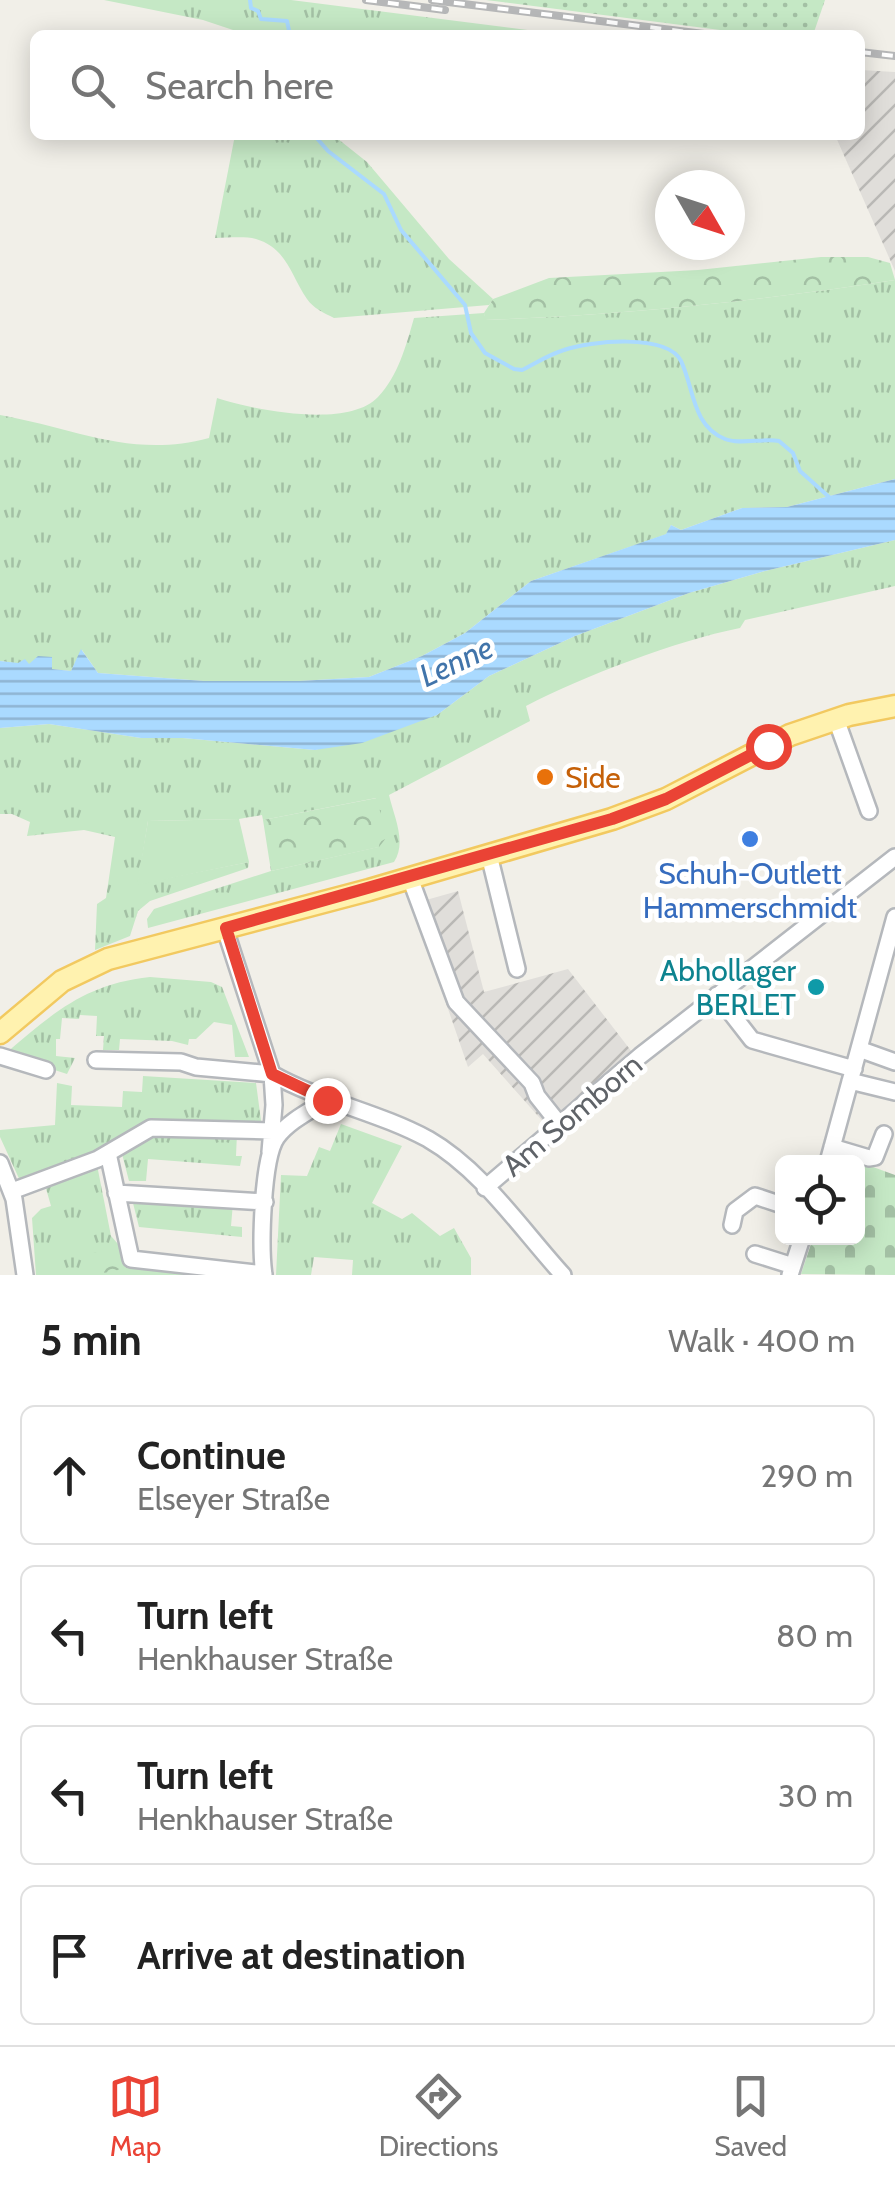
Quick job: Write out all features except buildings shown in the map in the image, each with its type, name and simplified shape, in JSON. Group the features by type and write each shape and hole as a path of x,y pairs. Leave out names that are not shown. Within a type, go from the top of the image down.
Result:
{"main road":[{"path":"0,1033 62,981 108,959 410,878 645,808 790,735 836,719 895,706"}],"street":[{"path":"836,719 869,811"},
{"path":"488,855 517,969"},
{"name":"Am Somborn","path":"485,1188 717,995 895,857"},
{"path":"410,878 456,1002 532,1082 537,1096 560,1125"},
{"path":"830,1155 895,917"},
{"path":"108,1153 131,1259 264,1275 260,1250 274,1105 272,1074 226,928"},
{"path":"717,995 752,1040 895,1092"},
{"path":"859,1048 895,1062"},
{"path":"0,1056 46,1070"},
{"path":"96,1060 181,1062 272,1074 327,1100 378,1117 432,1142 485,1188 562,1275"},
{"path":"270,1152 278,1137 296,1120 327,1100"},
{"path":"9,1198 108,1153 151,1128 272,1132"},
{"path":"865,1158 875,1157 884,1134"},
{"path":"0,1163 18,1219 25,1275"},
{"path":"116,1193 265,1202"},
{"path":"732,1225 735,1210 755,1196 775,1202"},
{"path":"0,1224 18,1219"},
{"path":"756,1254 791,1270 800,1245"}],"shaded area":[{"path":"865,70 895,72 895,271 837,140 865,140"},
{"path":"458,891 484,992 568,969 632,1052 546,1125 483,1054 468,1067 412,904"}],"green space":[{"path":"104,0 291,0 528,30 233,30"},
{"path":"486,0 825,0 815,30 720,30"},
{"path":"234,140 339,140 367,162 449,259 493,299 489,305 334,318 312,305 275,249 251,238 215,238"},
{"path":"821,257 868,257 890,263 895,280 690,306 485,320 484,313 493,299 549,278 698,270"},
{"path":"895,280 895,479 787,507 742,508 681,530 671,525 667,534 531,581 465,633 369,677 204,681 98,673 82,650 71,671 52,669 52,657 29,665 0,661 0,415 103,439 181,444 209,438 217,398 300,414 324,415 364,407 391,380 414,318 484,313 486,320 640,311"},
{"path":"895,540 895,586 745,620 740,628 630,661 526,706 530,721 389,795 399,838 394,862 148,928 147,919 154,909 271,871 378,847 376,798 263,820 262,815 148,821 138,884 249,862 248,868 150,901 138,911 130,936 95,950 97,904 106,898 115,837 84,830 27,836 30,822 12,814 0,814 0,728 49,724 141,738 315,750 437,715 489,676 575,636 689,593"},
{"path":"377,798 386,838 379,847 271,871 263,820"},
{"path":"239,819 249,862 137,885 148,821"},
{"path":"150,977 211,982 222,987 249,1057 235,1057 232,1025 214,1022 196,1039 189,1039 188,1045 120,1039 119,1050 103,1050 104,1036 96,1036 97,1016 80,1015 79,1019 62,1018 60,1039 56,1039 56,1056 75,1058 67,1074 5,1054 71,1003 107,986"},
{"path":"143,1076 256,1083 262,1128 149,1126 22,1185 0,1130 55,1125 57,1083 72,1086 71,1105 122,1107 123,1091 142,1092"},
{"path":"341,1124 402,1146 372,1203 402,1219 412,1213 440,1236 454,1228 471,1258 471,1275 352,1275 353,1260 314,1257 311,1275 276,1275 281,1175 307,1176 319,1147 330,1151"},
{"path":"237,1133 236,1156 242,1156 240,1166 148,1159 146,1181 129,1181 121,1150 150,1134"},
{"path":"865,1164 895,1175 895,1275 801,1274 811,1245 865,1245"},
{"path":"97,1165 111,1236 128,1262 239,1275 36,1275 32,1218 51,1206 45,1185"},
{"path":"132,1199 233,1203 231,1226 242,1227 242,1237 139,1227"},
{"path":"125,1252 128,1262 119,1269 89,1272 87,1253"}],"water":[{"name":"Lenne","path":"895,479 895,540 689,593 575,636 489,676 437,715 362,743 315,750 141,738 49,724 0,728 0,661 18,663 25,659 29,664 38,656 52,657 52,669 71,671 81,649 98,673 204,681 369,677 465,633 531,581 666,534 671,525 681,530 742,508 787,507"}],"waterway":[{"path":"250,0 251,8 258,11 261,19 287,21 289,30"},
{"path":"318,140 384,194 401,230 465,305 471,333 485,353 522,370 559,352 591,344 627,342 660,346 681,361 700,416 714,433 731,441 779,441 793,453 800,471 829,497"}],"railway":[{"path":"366,0 445,10"},
{"path":"432,0 672,30"},
{"path":"865,53 895,56"}],"place":[{"name":"Side","path":"545,777"},
{"name":"Schuh-Outlett Hammerschmidt","path":"750,839"},
{"name":"Abhollager BERLET","path":"816,987"}],"route":[{"path":"327,1100 272,1074 226,928 645,808 768,746"}]}
